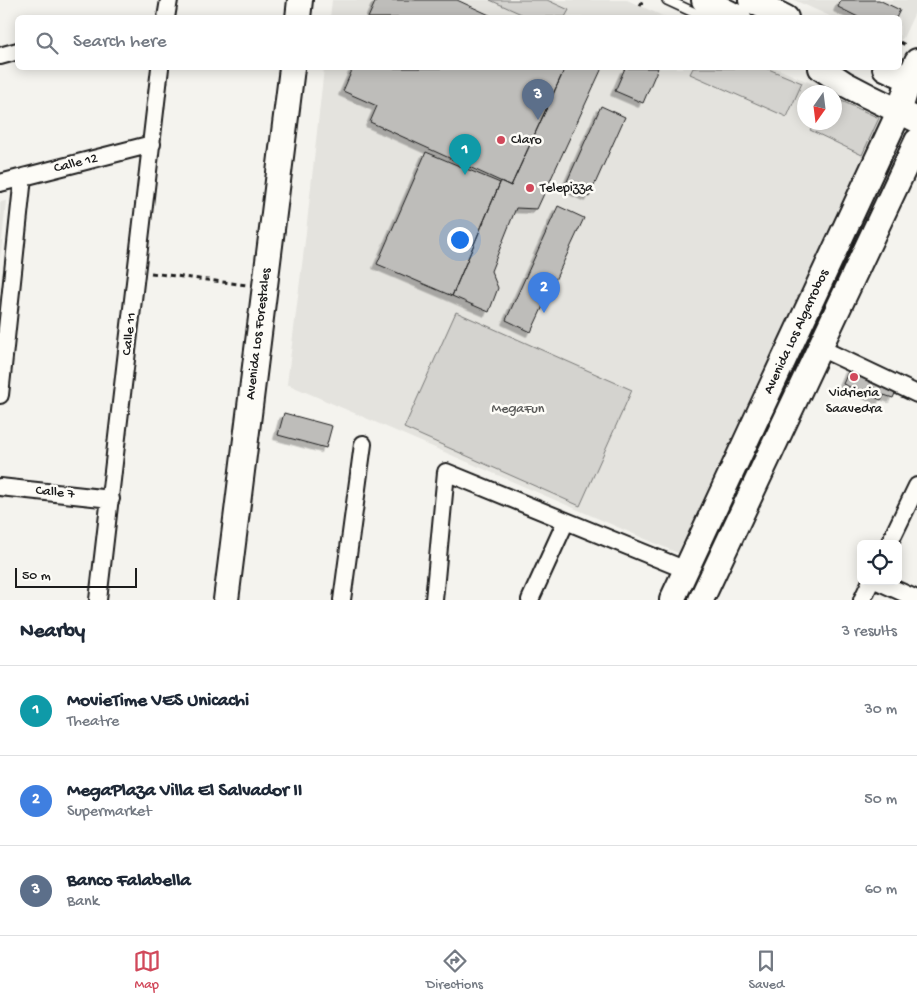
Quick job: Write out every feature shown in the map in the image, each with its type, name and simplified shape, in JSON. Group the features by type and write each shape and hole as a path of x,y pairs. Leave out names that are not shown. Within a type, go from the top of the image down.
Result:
{"street":[{"path":"166,15 169,0"},
{"path":"298,15 300,0"},
{"path":"704,0 733,15"},
{"path":"760,2 781,15"},
{"path":"0,56 15,52"},
{"name":"Calle 11","path":"98,600 160,70"},
{"name":"Avenida Los Forestales","path":"226,600 292,70"},
{"path":"824,70 845,84 908,116"},
{"path":"893,70 914,75"},
{"name":"Avenida Los Algarrobos","path":"672,600 908,116 914,75"},
{"name":"Avenida Los Algarrobos","path":"701,600 917,140"},
{"name":"Calle 12","path":"0,183 152,144"},
{"path":"0,395 4,330 23,177"},
{"path":"820,348 917,394"},
{"path":"342,600 364,444"},
{"path":"434,600 446,472 686,570"},
{"path":"891,540 917,486"},
{"name":"Calle 7","path":"0,487 110,499"},
{"path":"530,600 566,521"},
{"path":"862,600 870,585"},
{"path":"885,585 917,600"}],"lane":[{"path":"667,0 700,15"}],"path":[{"path":"640,6 643,0"},
{"path":"137,271 265,287"}],"shaded area":[{"path":"332,0 627,0 661,15 330,15"},
{"path":"794,0 917,0 917,8 902,39 902,15 828,15"},
{"path":"324,70 781,70 815,85 797,85 797,130 842,130 842,97 882,116 680,554 287,384"},
{"path":"6,201 0,260 0,202"}],"green space":[{"path":"490,0 547,0 569,10 566,15 524,15"},
{"path":"692,70 771,70 802,83 801,85 797,85 797,94 787,117 690,74"},
{"path":"842,101 879,118 862,155 810,130 842,130"},
{"name":"MegaFun","path":"456,312 632,390 580,506 404,428"}],"building":[{"path":"376,0 457,0 490,15 369,15"},
{"path":"841,0 879,0 900,10 898,15 854,15 838,7"},
{"path":"352,70 564,70 511,186 370,122 377,106 343,91"},
{"path":"564,70 601,70 537,209 516,208 491,271 498,288 489,312 452,296 501,181 511,186"},
{"path":"624,70 657,70 643,103 615,91"},
{"path":"601,106 625,117 589,197 565,186"},
{"path":"426,152 500,183 452,296 377,264"},
{"path":"558,206 584,218 531,332 506,320"},
{"path":"850,368 897,389 893,398 884,395 881,400 843,384"},
{"path":"284,413 332,426 326,448 278,435"}],"place":[{"name":"Banco Falabella","path":"538,120"},
{"name":"Claro","path":"501,140"},
{"name":"MovieTime VES Unicachi","path":"465,175"},
{"name":"Telepizza","path":"530,188"},
{"name":"MegaPlaza Villa El Salvador II","path":"544,313"},
{"name":"Vidrieria Saavedra","path":"854,377"}]}
